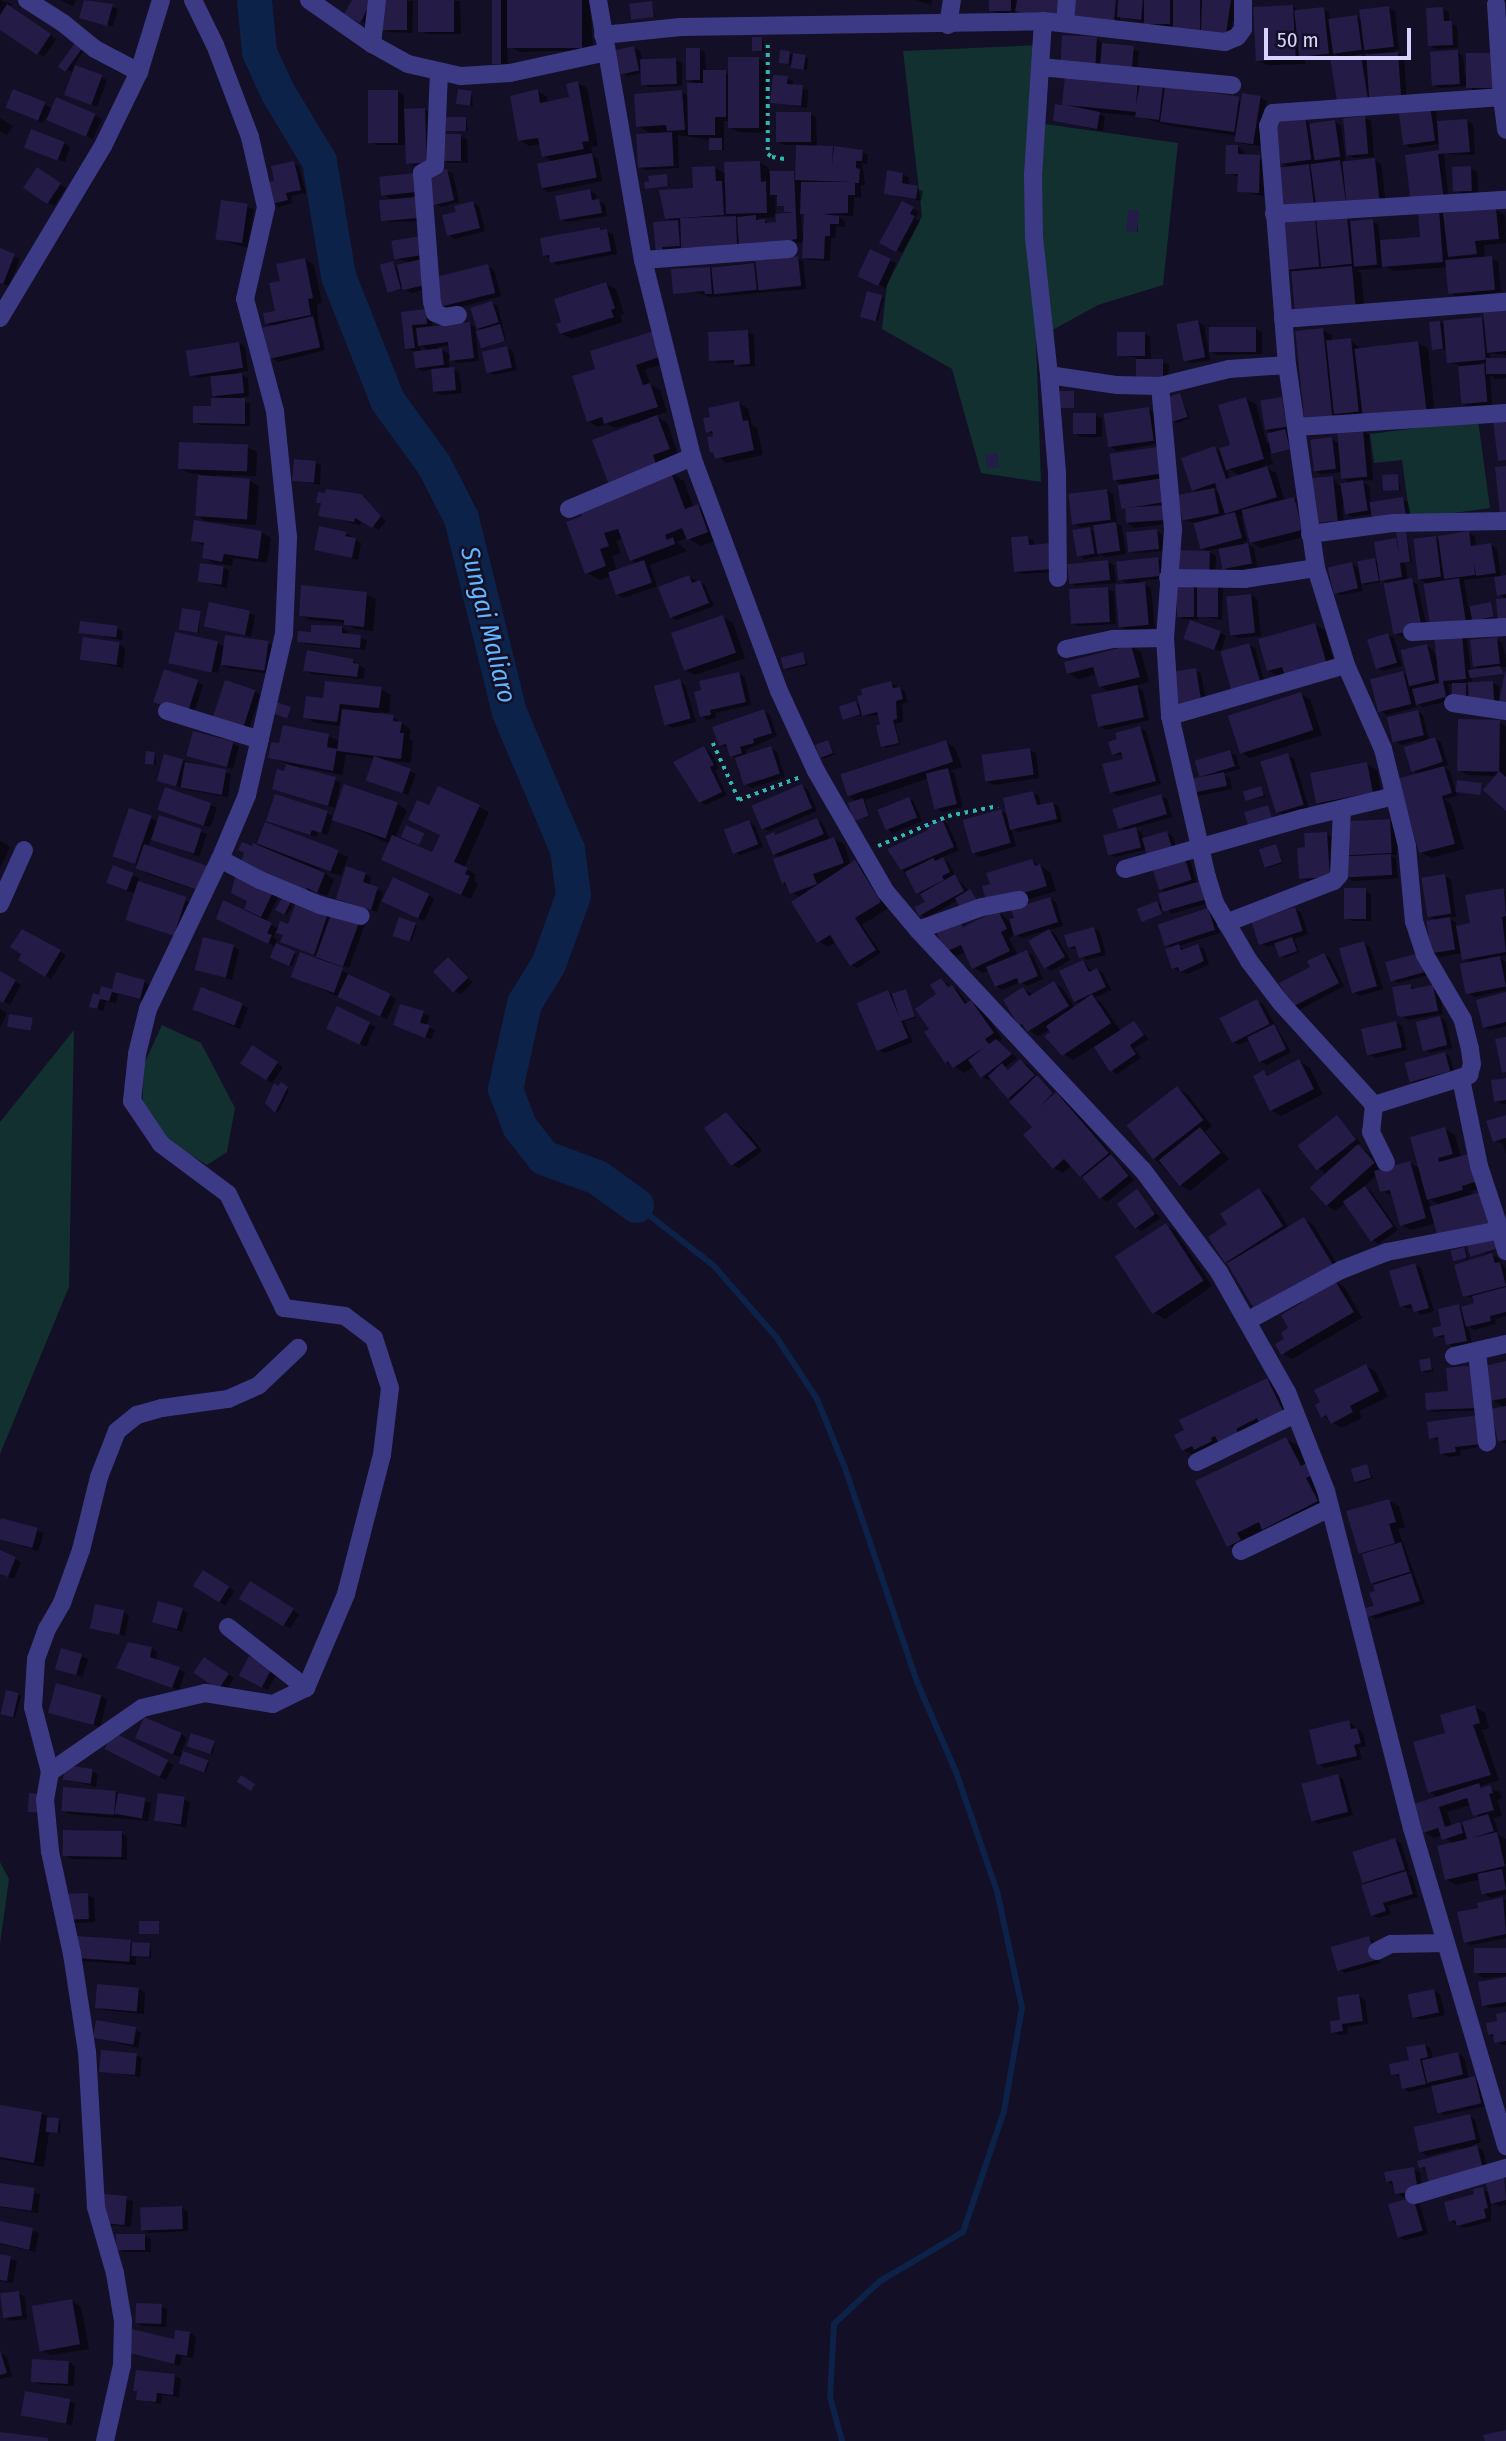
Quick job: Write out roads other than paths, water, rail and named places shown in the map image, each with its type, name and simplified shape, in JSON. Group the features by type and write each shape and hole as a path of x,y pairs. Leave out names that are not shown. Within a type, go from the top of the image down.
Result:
{"street":[{"path":"27,0 63,23 95,49 139,72"},
{"path":"0,318 103,146 139,72 160,0"},
{"path":"50,1772 142,1708 205,1693 273,1704 306,1688 346,1594 382,1455 390,1388 374,1338 345,1316 284,1308 228,1194 161,1144 132,1101 137,1054 148,1009 220,859 247,795 285,634 288,537 275,411 245,299 266,207 250,137 215,45 193,0"},
{"path":"309,0 372,44 408,64 461,76 510,73 605,43 681,27 948,25 1042,21 1225,42 1237,37 1243,29 1243,0"},
{"path":"372,44 376,0"},
{"path":"598,0 643,260 692,457 779,691 816,771 886,892 918,930 1142,1169 1219,1272 1287,1392 1330,1508 1412,1828 1446,1943 1500,2106 1506,2146"},
{"path":"948,25 953,0"},
{"path":"1065,22 1067,0"},
{"path":"1494,4 1506,130"},
{"path":"1042,21 1034,175 1034,237 1049,375 1058,499 1058,578"},
{"path":"1040,67 1233,85"},
{"path":"439,72 435,166 422,173 435,313 445,317 458,315"},
{"path":"1374,1105 1461,1079 1469,1075 1472,1064 1463,1020 1425,956 1414,922 1407,846 1383,749 1346,665 1316,568 1287,365 1268,126 1273,113 1279,110 1503,97"},
{"path":"1274,214 1506,200"},
{"path":"643,260 789,249"},
{"path":"1283,319 1506,302"},
{"path":"1049,375 1117,385 1160,386 1229,369 1287,365"},
{"path":"1160,386 1173,530 1165,638 1170,716 1215,903 1280,1003 1374,1105 1371,1132 1386,1163"},
{"path":"1296,427 1506,413"},
{"path":"569,509 692,457"},
{"path":"1310,534 1394,523 1506,521"},
{"path":"1168,578 1244,579 1316,568"},
{"path":"1412,632 1506,627"},
{"path":"1066,649 1113,639 1165,638"},
{"path":"1170,716 1346,665"},
{"path":"1453,703 1506,711"},
{"path":"167,711 260,740"},
{"path":"1125,869 1394,796"},
{"path":"1226,923 1334,881 1339,875 1342,808"},
{"path":"0,904 24,850"},
{"path":"220,859 260,880 320,905 361,916"},
{"path":"918,930 982,907 1019,900"},
{"path":"1461,1079 1479,1166 1506,1251"},
{"path":"1247,1321 1371,1258 1500,1230"},
{"path":"1454,1356 1506,1344"},
{"path":"105,2441 122,2365 123,2321 115,2273 96,2207 87,2052 74,1966 50,1851 45,1800 50,1772 33,1707 36,1660 47,1629 66,1592 99,1477 117,1431 137,1415 162,1408 228,1399 259,1385 298,1348"},
{"path":"1477,1352 1487,1442"},
{"path":"1197,1462 1296,1414"},
{"path":"1241,1551 1330,1508"},
{"path":"228,1627 306,1688"},
{"path":"1377,1951 1391,1944 1446,1943"},
{"path":"1414,2195 1506,2168"}],"waterway":[{"name":"Sungai Maliaro","path":"254,0 259,52 278,93 319,161 338,276 387,400 434,465 461,518 509,712 567,849 573,895 548,964 524,1003 505,1089 519,1126 543,1157 597,1177 636,1205"},
{"path":"636,1205 714,1266 777,1338 817,1399 845,1468 917,1682 956,1772 997,1891 1022,2008 1004,2111 963,2232 880,2281 834,2324 830,2397 842,2441"}]}
